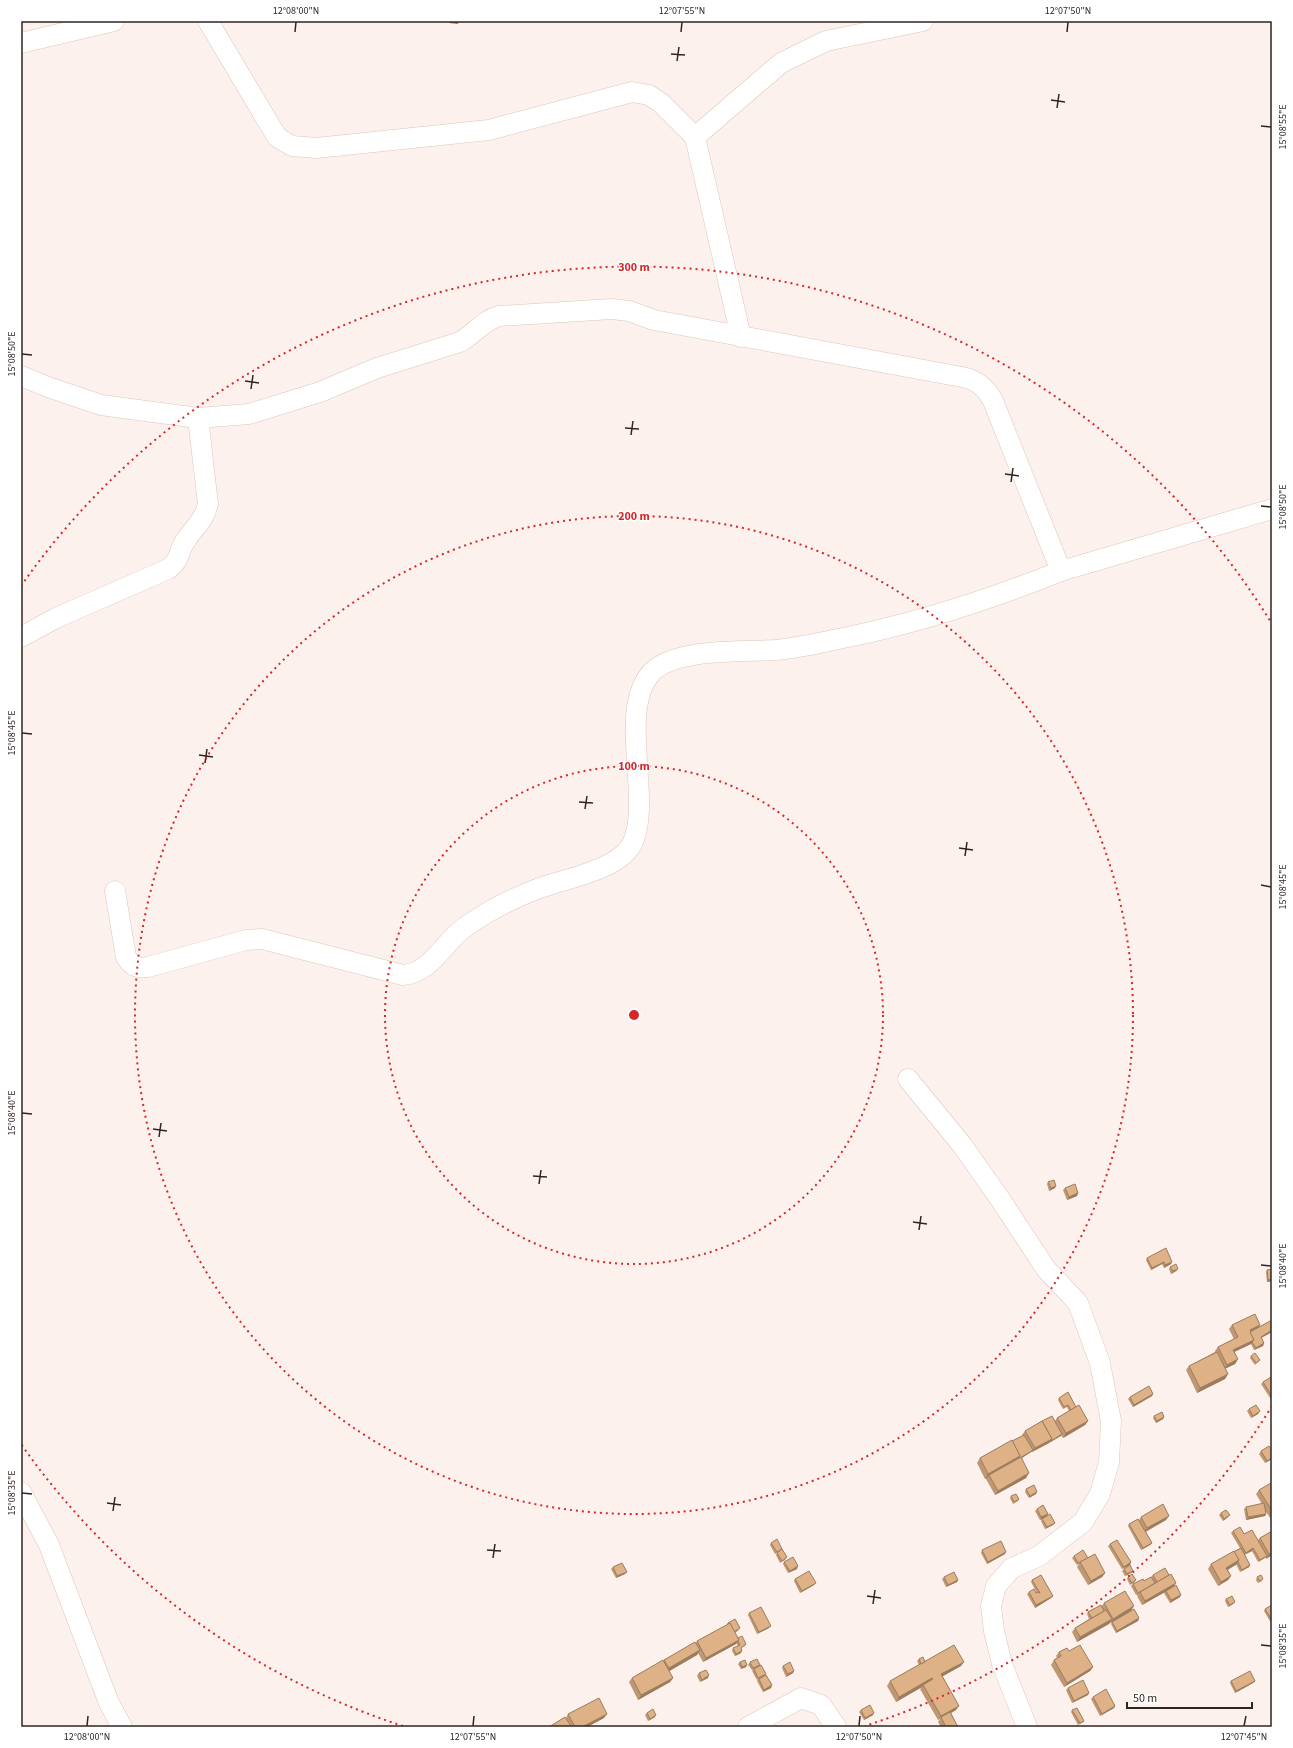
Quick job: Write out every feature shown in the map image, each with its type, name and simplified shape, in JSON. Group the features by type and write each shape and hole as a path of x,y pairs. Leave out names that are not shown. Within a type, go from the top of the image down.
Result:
{"street":[{"path":"21,43 114,21"},
{"path":"208,21 277,137 292,146 316,148 489,130 632,92 649,95 661,103 694,137 741,337"},
{"path":"694,137 780,63 826,41 923,21"},
{"path":"21,376 101,405 198,418 249,414 320,392 377,368 460,342 471,336 491,318 499,316 612,309 629,311 654,320 969,379 980,384 990,394 1061,571"},
{"path":"21,638 56,618 168,569 175,564 186,540 206,514 208,504 198,418"},
{"path":"115,891 126,957 132,965 137,968 148,967 246,940 262,938 403,974 420,971 461,930 474,921 514,899 538,888 577,876 621,858 632,844 638,823 636,751 638,703 643,686 653,672 672,659 693,655 778,650 877,631 970,605 1061,571 1272,509"},
{"path":"908,1079 962,1145 1046,1269 1078,1303 1100,1363 1111,1421 1109,1462 1100,1494 1083,1522 1039,1556 1012,1568 996,1586 991,1606 994,1631 1002,1664 1027,1727"},
{"path":"21,1492 49,1544 109,1703 122,1727"},
{"path":"748,1727 801,1698 821,1706 836,1727"}],"building":[{"path":"1054,1180 1056,1186 1051,1188 1048,1182"},
{"path":"1075,1184 1078,1193 1069,1197 1065,1188"},
{"path":"1166,1248 1172,1262 1165,1265 1164,1262 1152,1268 1147,1258"},
{"path":"1176,1264 1178,1269 1173,1271 1170,1267"},
{"path":"1272,1269 1272,1279 1268,1280 1267,1270"},
{"path":"1255,1314 1260,1325 1250,1330 1254,1340 1233,1350 1238,1359 1227,1365 1218,1347 1238,1337 1232,1325"},
{"path":"1272,1320 1272,1330 1261,1337 1264,1343 1256,1348 1252,1342 1254,1340 1250,1332"},
{"path":"1217,1352 1228,1374 1200,1388 1189,1366"},
{"path":"1255,1353 1260,1360 1256,1363 1251,1356"},
{"path":"1271,1377 1272,1379 1272,1396 1263,1382"},
{"path":"1149,1386 1153,1394 1134,1405 1130,1397"},
{"path":"1068,1392 1076,1407 1071,1410 1068,1405 1064,1407 1059,1398"},
{"path":"1079,1405 1088,1421 1066,1433 1057,1418"},
{"path":"1256,1405 1260,1411 1253,1416 1249,1409"},
{"path":"1162,1412 1164,1417 1157,1421 1154,1416"},
{"path":"1052,1416 1062,1434 1051,1441 1052,1439 1042,1421"},
{"path":"1042,1421 1052,1439 1035,1448 1025,1431"},
{"path":"1024,1435 1033,1450 1020,1458 1012,1441"},
{"path":"1012,1440 1020,1456 988,1474 980,1458"},
{"path":"1269,1446 1272,1451 1272,1458 1267,1461 1261,1451"},
{"path":"1021,1457 1029,1473 998,1491 989,1475"},
{"path":"1271,1483 1272,1486 1272,1511 1259,1490"},
{"path":"1034,1485 1037,1492 1030,1496 1026,1489"},
{"path":"1016,1494 1019,1499 1014,1502 1011,1496"},
{"path":"1264,1503 1266,1514 1248,1517 1246,1507"},
{"path":"1163,1504 1169,1516 1147,1528 1141,1517"},
{"path":"1043,1505 1048,1514 1041,1517 1037,1509"},
{"path":"1226,1510 1230,1515 1224,1519 1221,1513"},
{"path":"1050,1514 1055,1523 1047,1527 1042,1519"},
{"path":"1138,1519 1152,1543 1143,1548 1129,1524"},
{"path":"1240,1527 1244,1534 1252,1530 1267,1556 1260,1560 1253,1548 1246,1553 1233,1531"},
{"path":"1272,1531 1272,1553 1269,1554 1260,1538"},
{"path":"777,1539 782,1549 777,1552 771,1543"},
{"path":"1117,1540 1131,1562 1124,1567 1110,1544"},
{"path":"1001,1541 1006,1552 988,1562 982,1550"},
{"path":"1241,1548 1250,1565 1242,1570 1238,1562 1239,1560 1234,1552"},
{"path":"782,1549 787,1557 782,1561 777,1553"},
{"path":"1083,1550 1088,1558 1078,1563 1074,1556"},
{"path":"1234,1551 1239,1560 1226,1568 1231,1576 1221,1582 1211,1564"},
{"path":"1095,1554 1105,1573 1091,1581 1080,1562"},
{"path":"793,1557 798,1566 790,1571 784,1562"},
{"path":"622,1563 627,1572 617,1576 613,1567"},
{"path":"1130,1565 1133,1571 1127,1574 1124,1569"},
{"path":"1165,1568 1169,1575 1157,1582 1153,1575"},
{"path":"809,1571 816,1583 802,1591 795,1579"},
{"path":"954,1572 958,1580 948,1585 944,1577"},
{"path":"1132,1574 1136,1580 1132,1583 1128,1577"},
{"path":"1171,1574 1176,1583 1145,1601 1140,1592"},
{"path":"1041,1575 1053,1596 1036,1605 1029,1592 1034,1589 1036,1593 1040,1593 1032,1580"},
{"path":"1261,1575 1263,1579 1260,1581 1257,1577"},
{"path":"1151,1577 1155,1583 1138,1593 1133,1584"},
{"path":"1176,1585 1181,1595 1171,1600 1166,1591"},
{"path":"1125,1591 1134,1606 1113,1619 1104,1603"},
{"path":"1232,1596 1235,1602 1230,1605 1226,1599"},
{"path":"1101,1605 1104,1611 1092,1618 1088,1612"},
{"path":"1272,1605 1272,1620 1265,1609"},
{"path":"761,1607 771,1626 759,1632 749,1613"},
{"path":"1134,1609 1139,1618 1117,1631 1112,1622"},
{"path":"1106,1610 1112,1619 1080,1637 1075,1628"},
{"path":"735,1619 740,1628 734,1632 730,1623 728,1623"},
{"path":"730,1623 739,1640 706,1658 697,1641"},
{"path":"742,1636 746,1644 741,1648 742,1651 736,1654 733,1648 740,1645 738,1638"},
{"path":"695,1642 700,1650 669,1668 664,1660"},
{"path":"954,1645 964,1662 941,1674 959,1706 941,1716 923,1685 933,1679 932,1678 899,1697 890,1681"},
{"path":"1080,1645 1093,1667 1067,1683 1054,1660 1061,1656 1059,1652 1067,1648 1069,1651"},
{"path":"923,1657 925,1662 921,1664 919,1659"},
{"path":"757,1659 760,1665 753,1668 750,1662"},
{"path":"663,1660 673,1678 641,1695 632,1678"},
{"path":"745,1660 747,1665 742,1667 740,1662"},
{"path":"790,1662 794,1671 788,1674 783,1666"},
{"path":"761,1665 766,1674 758,1678 754,1669"},
{"path":"706,1670 709,1675 702,1680 699,1673"},
{"path":"1250,1671 1255,1681 1236,1691 1231,1681"},
{"path":"766,1675 772,1685 764,1690 759,1679"},
{"path":"1083,1680 1089,1693 1074,1701 1068,1688"},
{"path":"1106,1689 1115,1706 1102,1714 1093,1697"},
{"path":"599,1698 607,1714 582,1727 575,1727 568,1714"},
{"path":"870,1705 874,1713 865,1718 861,1710"},
{"path":"1077,1708 1084,1721 1080,1723 1072,1710"},
{"path":"653,1709 656,1715 650,1719 647,1713"},
{"path":"950,1712 958,1727 946,1727 941,1717"},
{"path":"565,1717 571,1726 570,1727 549,1727"}]}
